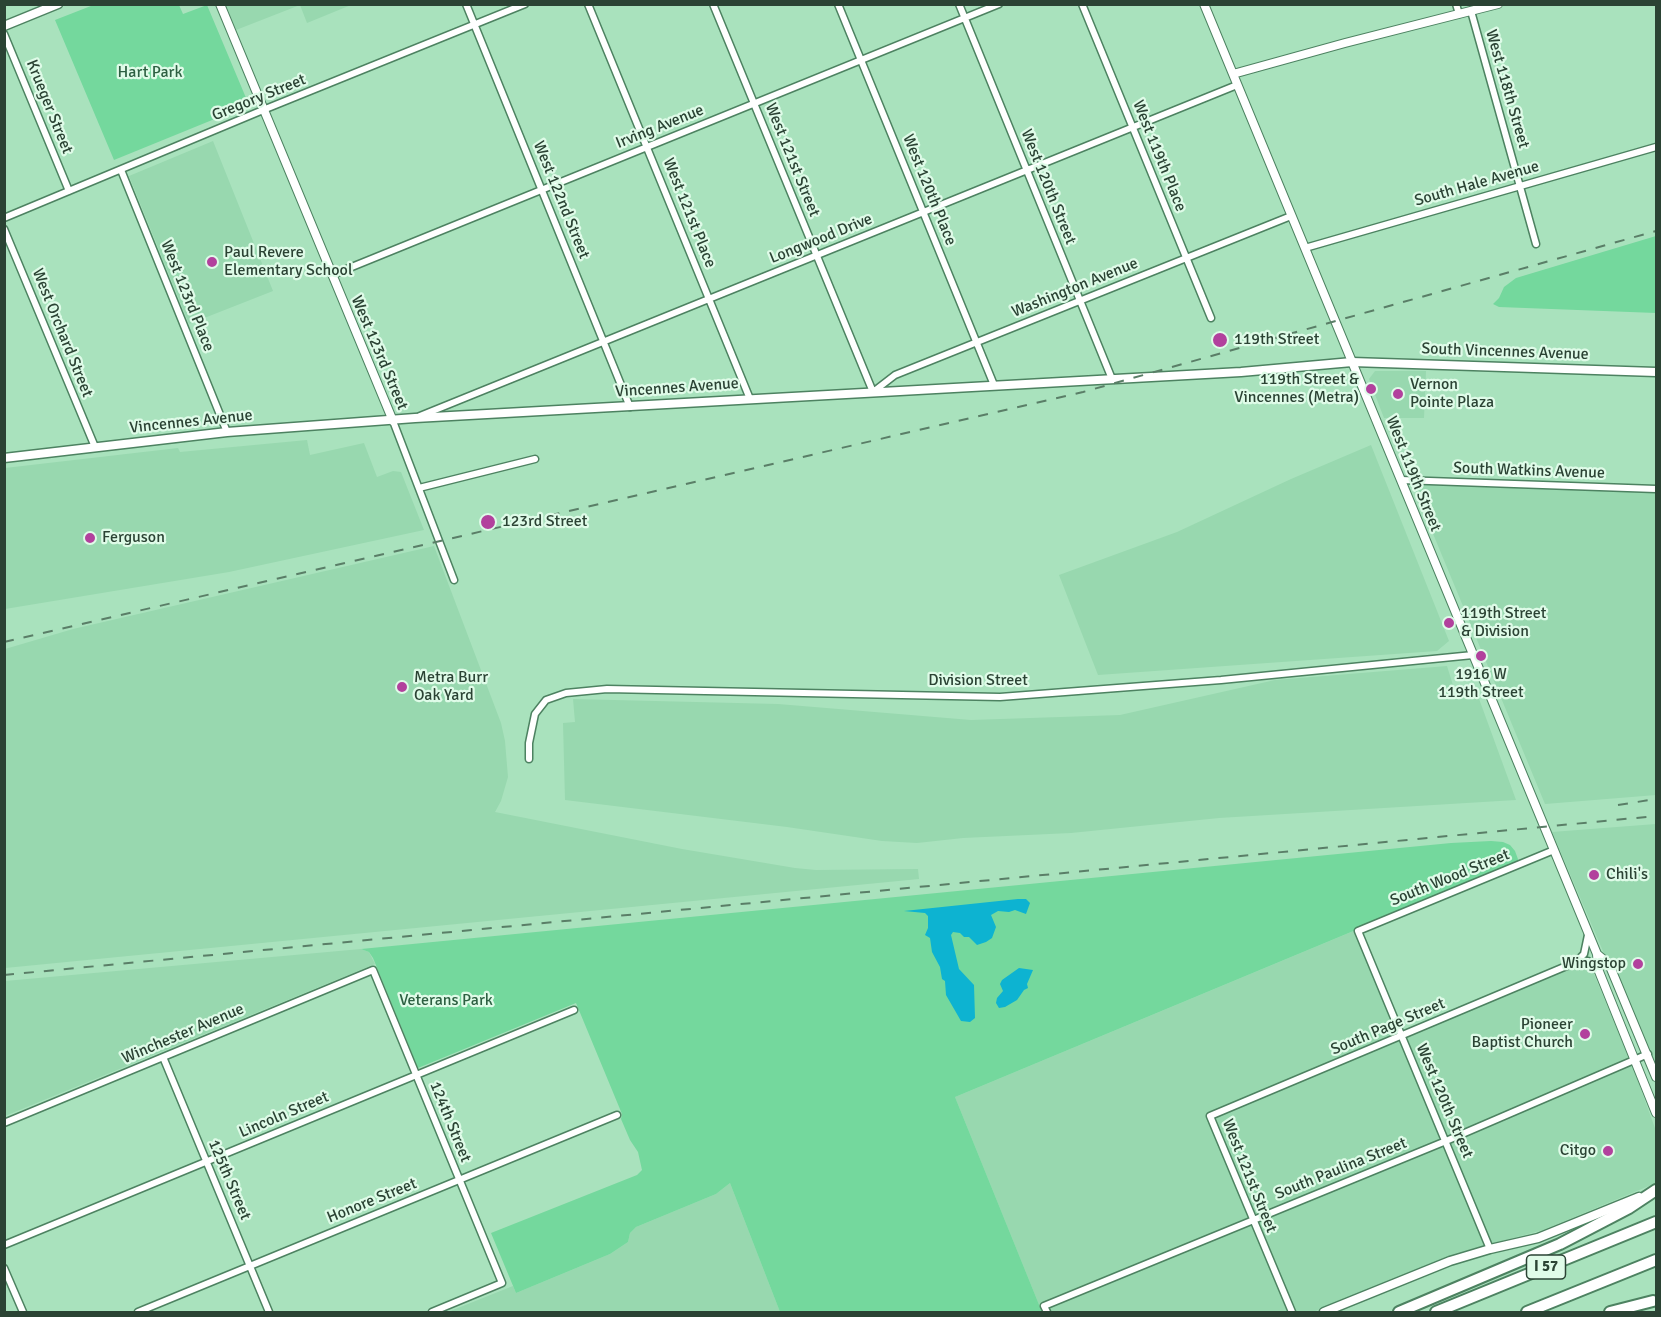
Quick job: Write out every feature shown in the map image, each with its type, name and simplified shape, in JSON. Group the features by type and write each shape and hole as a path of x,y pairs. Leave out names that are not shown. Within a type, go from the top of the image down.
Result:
{"highway":[{"path":"1399,1312 1560,1244 1629,1208 1656,1190"},
{"name":"I 57","path":"1436,1312 1656,1222"},
{"name":"I 57","path":"1527,1312 1656,1260"},
{"path":"1610,1312 1655,1300"}],"main road":[{"path":"4,26 58,4"},
{"name":"Vincennes Avenue","path":"4,458 227,432 415,418 1241,372 1352,362"},
{"name":"South Vincennes Avenue","path":"1352,362 1656,372"},
{"path":"1324,1312 1450,1261 1538,1238 1656,1190"},
{"path":"1625,1312 1655,1300"}],"street":[{"name":"West 123rd Street","path":"220,4 393,421 454,580"},
{"name":"West 122nd Street","path":"466,4 630,407"},
{"name":"Gregory Street","path":"4,218 525,4"},
{"name":"West 121st Place","path":"588,4 750,399"},
{"name":"West 121st Street","path":"713,4 873,392"},
{"name":"West 120th Place","path":"838,4 994,385"},
{"name":"West 120th Street","path":"959,4 1112,379"},
{"name":"Irving Avenue","path":"332,275 999,4"},
{"name":"West 119th Place","path":"1082,4 1211,318"},
{"name":"West 119th Street","path":"1204,4 1597,954 1598,969 1656,1113"},
{"path":"1456,4 1459,14"},
{"path":"1233,74 1498,4"},
{"name":"West 118th Street","path":"1471,11 1536,244"},
{"name":"Krueger Street","path":"4,34 69,191"},
{"name":"Longwood Drive","path":"415,418 1237,85"},
{"name":"South Hale Avenue","path":"1305,248 1656,147"},
{"name":"West 123rd Place","path":"121,170 227,432"},
{"name":"Washington Avenue","path":"873,392 895,375 1291,216"},
{"name":"West Orchard Street","path":"4,229 95,447"},
{"path":"419,488 535,459"},
{"name":"South Watkins Avenue","path":"1401,480 1656,489"},
{"name":"Division Street","path":"529,759 529,742 535,714 546,700 567,693 606,689 1000,697 1221,680 1473,655"},
{"name":"South Wood Street","path":"1358,931 1554,850"},
{"name":"West 120th Street","path":"1358,931 1490,1249"},
{"path":"1576,962 1584,954 1588,934"},
{"name":"West 119th Street","path":"1597,954 1609,964 1656,1077"},
{"path":"1576,962 1588,961 1598,969"},
{"name":"South Page Street","path":"1210,1116 1576,962"},
{"name":"Winchester Avenue","path":"4,1123 373,970"},
{"name":"124th Street","path":"373,970 502,1284 432,1312"},
{"name":"Lincoln Street","path":"4,1245 574,1010"},
{"name":"South Paulina Street","path":"1046,1309 1648,1054"},
{"name":"125th Street","path":"164,1057 269,1312"},
{"name":"Honore Street","path":"138,1312 617,1115"},
{"name":"West 121st Street","path":"1210,1116 1292,1312"},
{"path":"4,1268 23,1312"}],"shaded area":[{"path":"226,5 300,5 236,30"},
{"path":"300,5 351,5 307,23"},
{"name":"Paul Revere Elementary School","path":"213,141 273,291 189,324 129,176"},
{"name":"Vernon Pointe Plaza","path":"1375,371 1426,371 1424,418 1384,418 1369,379"},
{"path":"307,440 310,455 364,443 377,477 393,471 401,472 424,530 229,572 5,609 5,468 178,448 180,452"},
{"path":"1371,445 1449,641 1437,651 1098,675 1059,575 1177,532"},
{"path":"1412,483 1656,491 1656,795 1545,804"},
{"path":"434,546 501,723 508,777 495,812 682,849 795,868 816,870 918,869 919,879 5,968 5,649 73,629"},
{"path":"1447,666 1457,698 1478,696 1516,800 1219,818 1071,833 963,838 917,843 882,841 565,800 563,723 575,722 573,699 778,704 971,720 1120,715 1275,680"},
{"path":"1656,824 1656,1075 1552,832"},
{"path":"1356,930 1401,1038 1588,960 1631,1062 1656,1131 1656,1183 1543,1230 1457,1253 1313,1312 1042,1312 955,1097"},
{"path":"361,949 369,952 375,964 5,1116 5,981"},
{"path":"730,1183 780,1312 448,1312 513,1286 516,1293 610,1254 628,1242 630,1233 636,1227 716,1194"}],"green space":[{"name":"Hart Park","path":"96,4 179,5 183,14 207,5 249,105 114,160 55,20"},
{"path":"1656,236 1656,313 1499,307 1493,304 1504,287 1516,278"},
{"name":"Veterans Park","path":"1491,841 1510,845 1519,862 955,1097 1042,1312 780,1312 730,1183 716,1194 636,1227 630,1233 628,1242 610,1254 516,1293 491,1233 637,1175 642,1170 638,1152 621,1119 622,1114 576,1003 418,1068 373,958 369,952 361,949 1451,843"}],"water":[{"path":"1026,899 1030,903 1026,914 1015,910 998,911 991,915 996,927 992,938 986,942 977,945 969,937 964,937 960,933 953,932 951,935 959,969 974,985 975,1018 970,1022 961,1021 946,995 945,981 942,979 940,967 932,952 930,938 925,935 928,928 928,916 925,913 904,911"},
{"path":"1019,968 1033,970 1027,984 1028,988 1017,1000 999,1008 996,1003 1003,991 1000,984 1002,980"}],"railway":[{"path":"4,642 1083,392 1656,231"},
{"path":"1618,805 1656,799"},
{"path":"4,975 1656,816"}],"place":[{"name":"Paul Revere Elementary School","path":"212,262"},
{"name":"119th Street","path":"1220,340"},
{"name":"119th Street & Vincennes (Metra)","path":"1371,389"},
{"name":"Vernon Pointe Plaza","path":"1398,394"},
{"name":"123rd Street","path":"488,522"},
{"name":"Ferguson","path":"90,538"},
{"name":"119th Street & Division","path":"1449,623"},
{"name":"1916 W 119th Street","path":"1481,656"},
{"name":"Metra Burr Oak Yard","path":"402,687"},
{"name":"Chili's","path":"1594,875"},
{"name":"Wingstop","path":"1638,964"},
{"name":"Pioneer Baptist Church","path":"1585,1034"},
{"name":"Citgo","path":"1608,1151"}]}
